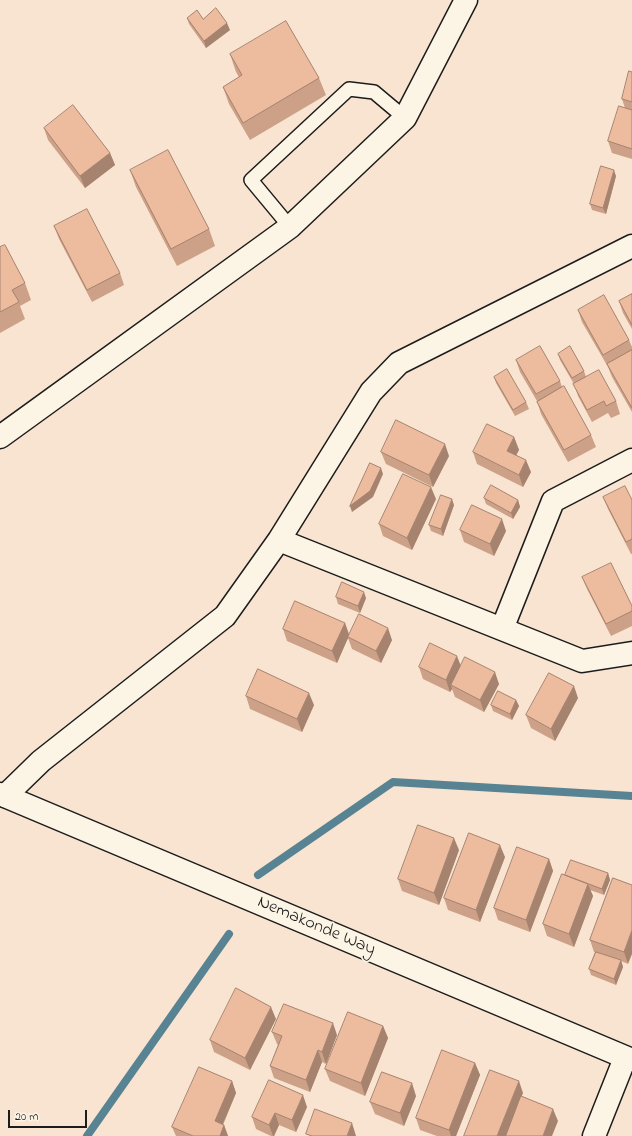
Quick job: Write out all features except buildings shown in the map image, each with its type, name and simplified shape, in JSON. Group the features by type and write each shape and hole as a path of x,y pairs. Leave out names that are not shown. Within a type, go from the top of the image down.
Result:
{"street":[{"path":"0,437 290,227 405,118 466,0"},
{"path":"3,795 41,761 225,616 279,540 371,392 399,363 632,246"},
{"path":"502,628 553,501 632,460"},
{"path":"279,540 582,661 632,653"},
{"name":"Nemakonde Way","path":"3,795 629,1059"},
{"path":"594,1136 629,1059"}],"lane":[{"path":"290,227 251,180 349,89 374,92 405,118"}],"waterway":[{"path":"258,875 393,782 632,796"},
{"path":"87,1136 229,934"}]}
